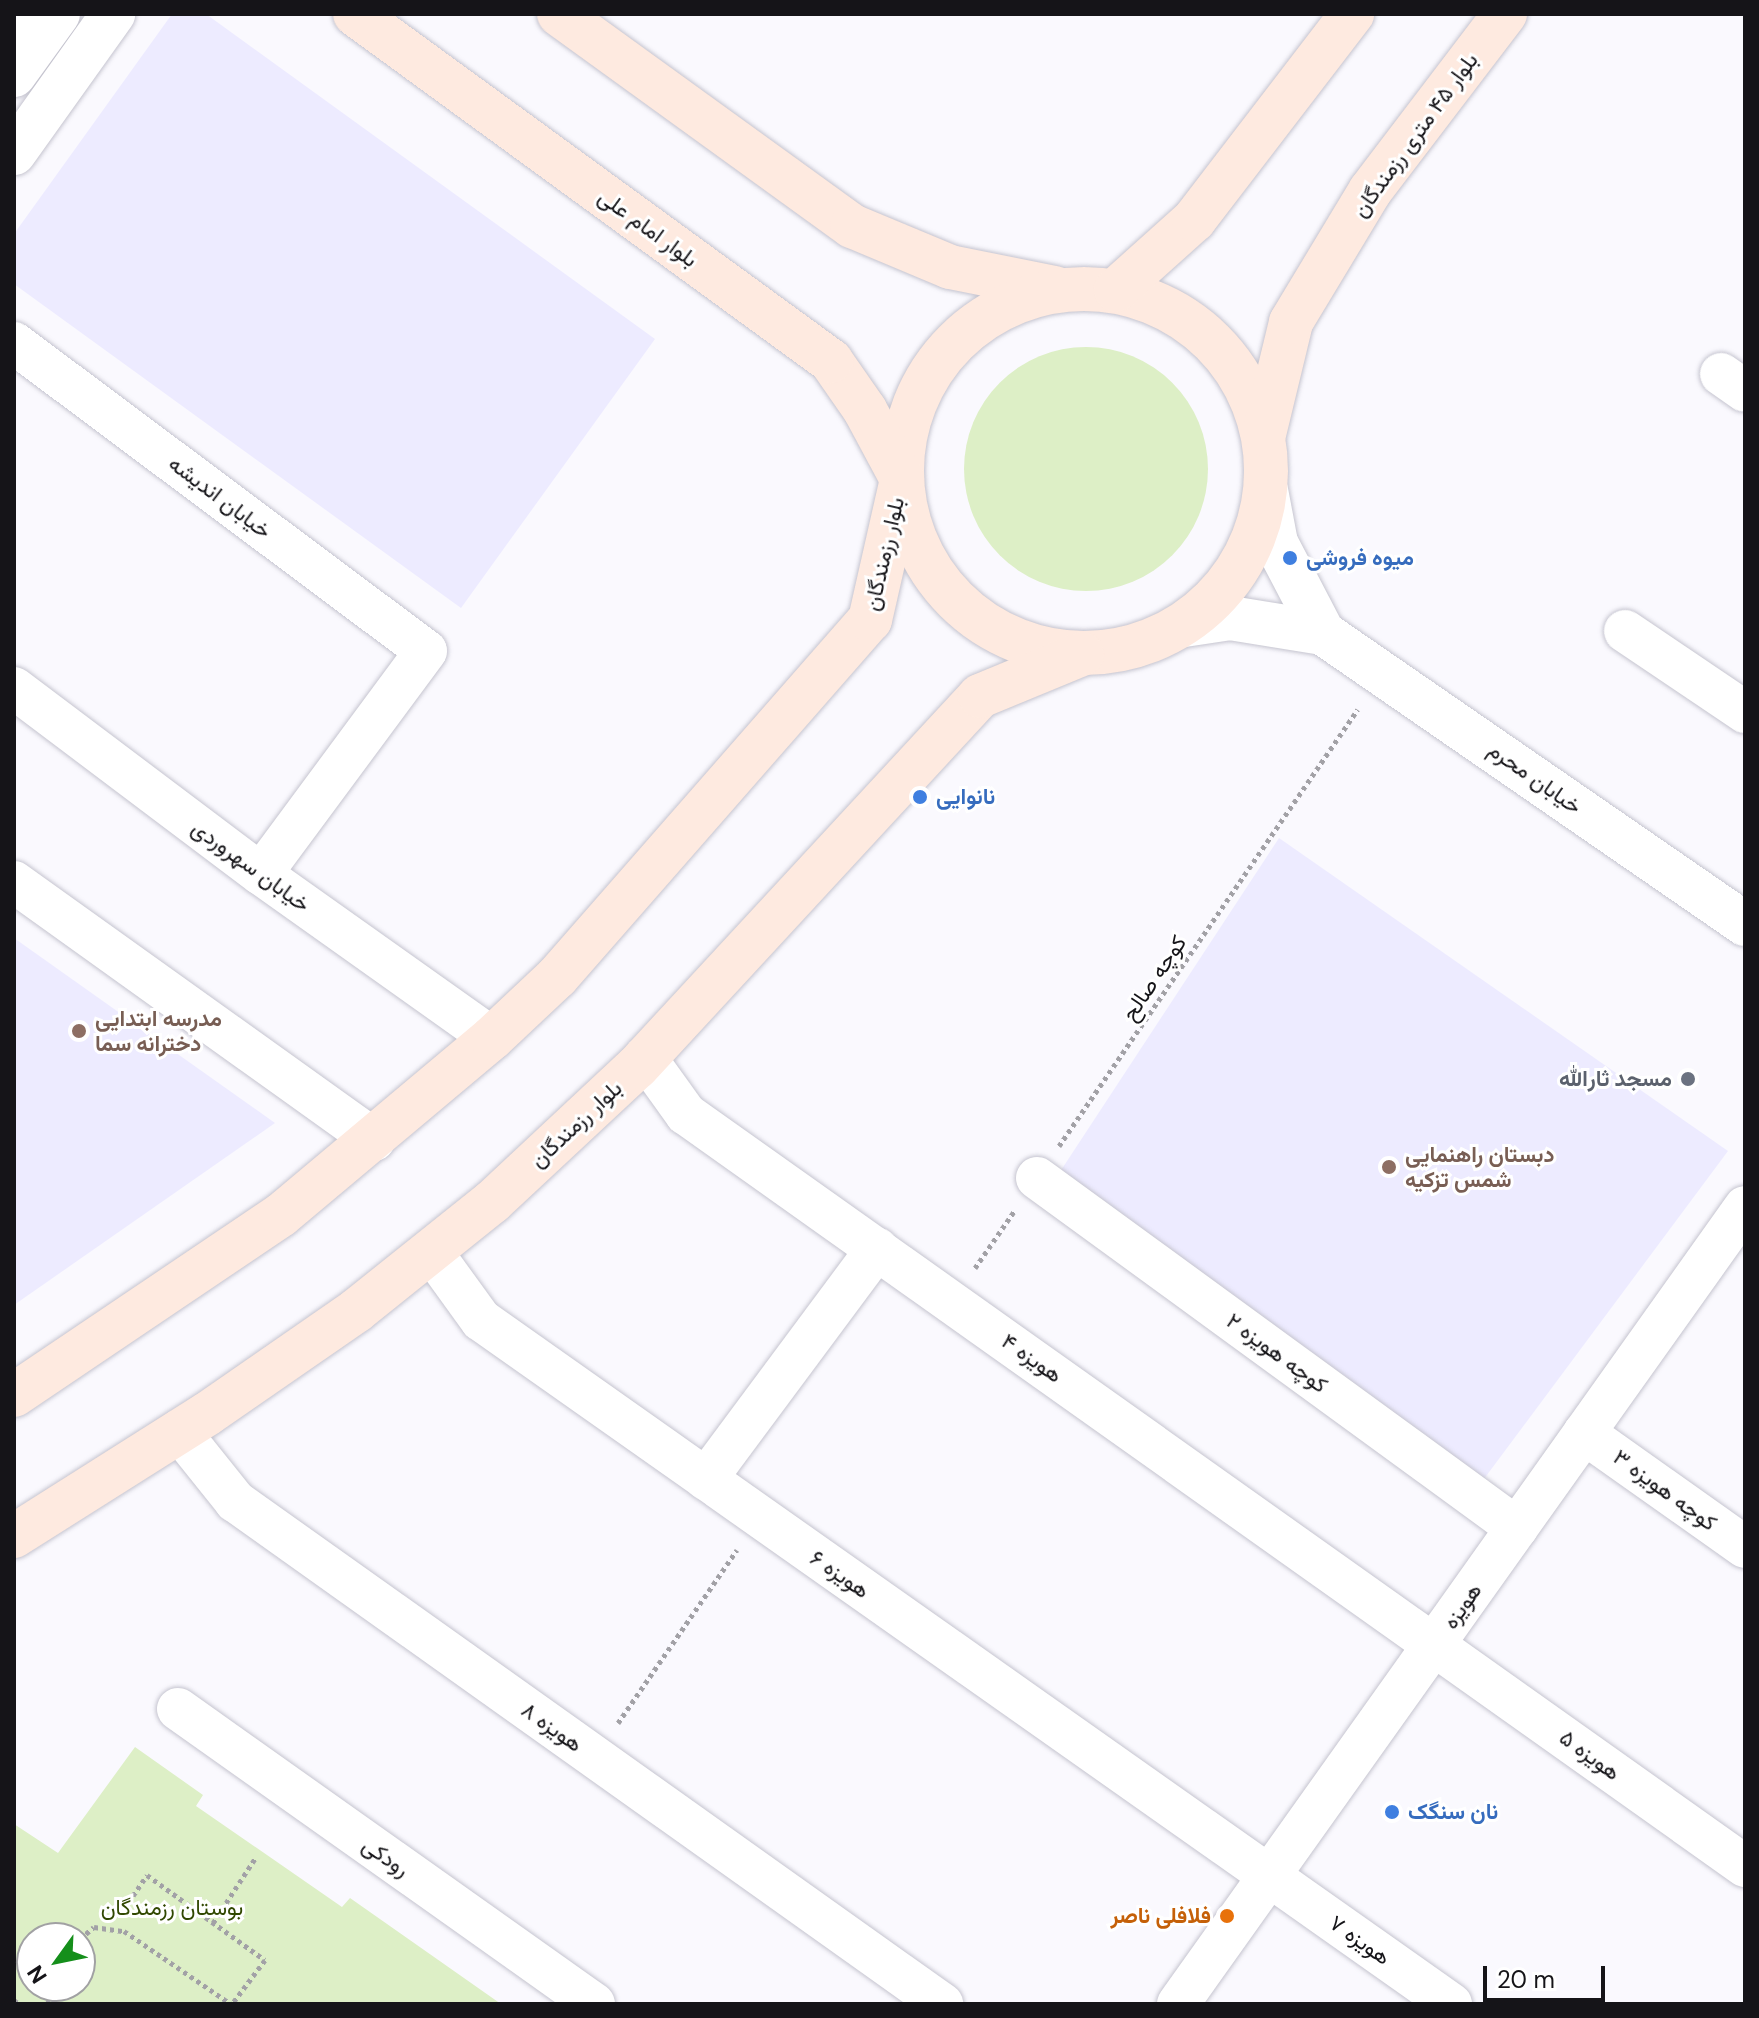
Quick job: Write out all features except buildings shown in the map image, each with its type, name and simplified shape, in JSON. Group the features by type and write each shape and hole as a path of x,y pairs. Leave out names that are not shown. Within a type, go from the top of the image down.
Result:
{"main road":[{"name":"بلوار امام على","path":"355,14 831,361 865,410 902,479"},
{"path":"559,14 852,226 950,267 1061,289 1116,290 1168,308 1212,341 1245,384 1264,436 1266,490 1253,543 1225,589 1184,625 1135,647 1082,654 1027,645 979,620 959,601 939,581 912,533 902,479 907,425 929,374 955,343 1009,303 1061,289"},
{"path":"1116,290 1194,220 1352,14"},
{"name":"بلوار ۴۵ متری رزمندگان","path":"1264,436 1291,322 1370,191 1505,14"},
{"name":"بلوار رزمندگان","path":"14,1395 281,1215 374,1140 557,977 870,620 902,479"},
{"name":"بلوار رزمندگان","path":"14,1536 179,1431 357,1310 492,1202 645,1057 980,696 1082,654"}],"street":[{"path":"14,153 113,14"},
{"name":"خیابان اندیشه","path":"14,343 426,651 261,874"},
{"path":"1266,490 1276,543 1323,633"},
{"path":"1184,625 1230,618 1323,633"},
{"path":"1625,631 1745,712"},
{"name":"خیابان محرم","path":"1323,633 1745,924"},
{"name":"خیابان سهروردی","path":"14,688 261,874 492,1038"},
{"path":"14,882 374,1140"},
{"name":"هویزه ۴","path":"645,1057 686,1114 1435,1643"},
{"name":"کوچه هویزه ۲","path":"1037,1178 1517,1528"},
{"name":"هویزه","path":"1178,2004 1745,1207"},
{"path":"706,1479 877,1249"},
{"name":"هویزه ۶","path":"431,1251 481,1320 1269,1876"},
{"name":"هویزه ۸","path":"179,1431 235,1501 942,2004"},
{"name":"کوچه هویزه ۳","path":"1584,1433 1745,1547"},
{"name":"هویزه ۵","path":"1435,1643 1745,1866"},
{"name":"رودکی","path":"178,1709 594,2004"},
{"name":"هویزه ۷","path":"1269,1876 1451,2004"}],"path":[{"name":"کوچه صالح","path":"952,1302 1383,672"},
{"path":"594,1757 759,1517"},
{"path":"213,1923 256,1857"},
{"path":"96,1927 124,1931 232,2004 265,1960 147,1875 124,1909"},
{"path":"14,2000 19,2004"}],"shaded area":[{"path":"172,14 206,14 655,339 461,608 14,284 14,234"},
{"name":"دبستان راهنمایی شمس تزکیه","path":"1279,838 1728,1151 1475,1491 1052,1184"},
{"name":"مدرسه ابتدایی دخترانه سما","path":"14,938 275,1123 14,1305"}],"green space":[{"path":"1086,347 1110,349 1133,356 1173,382 1199,422 1206,445 1206,493 1199,516 1173,556 1133,582 1110,589 1086,591 1062,589 1039,582 999,556 973,516 966,493 964,469 966,445 973,422 999,382 1039,356 1062,349"},
{"name":"بوستان رزمندگان","path":"135,1747 203,1795 196,1806 342,1907 350,1898 501,2004 14,2004 14,1824 58,1853"}],"place":[{"name":"میوه فروشی","path":"1290,558"},
{"name":"نانوایی","path":"920,797"},
{"name":"مدرسه ابتدایی دخترانه سما","path":"79,1031"},
{"name":"مسجد ثارالله","path":"1688,1079"},
{"name":"دبستان راهنمایی شمس تزکیه","path":"1389,1167"},
{"name":"نان سنگک","path":"1392,1812"},
{"name":"فلافلی ناصر","path":"1227,1916"}]}
